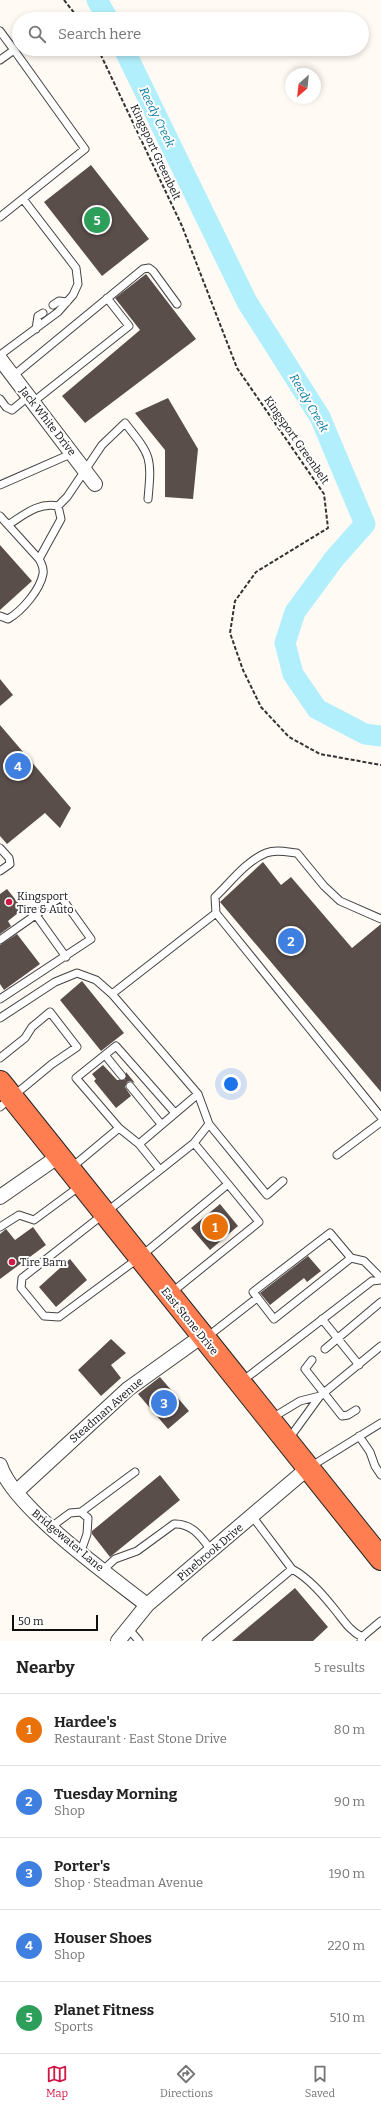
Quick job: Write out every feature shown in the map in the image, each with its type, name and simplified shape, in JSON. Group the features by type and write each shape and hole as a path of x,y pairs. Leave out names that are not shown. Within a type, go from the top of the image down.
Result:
{"highway":[{"name":"East Stone Drive","path":"4,1095 70,1170 381,1559"}],"street":[{"name":"Jack White Drive","path":"0,359 73,453 95,484"},
{"path":"0,1197 70,1170"},
{"name":"Steadman Avenue","path":"16,1492 128,1389 204,1337"},
{"name":"Bridgewater Lane","path":"0,1465 22,1501 81,1552 147,1605"},
{"name":"Pinebrook Drive","path":"118,1641 147,1605 308,1468"}],"lane":[{"path":"0,31 12,47"},
{"path":"0,60 12,51"},
{"path":"0,217 85,149 18,56"},
{"path":"0,355 58,312 67,302 78,284 76,268 23,199"},
{"path":"13,376 144,268 149,268 157,276 177,304"},
{"path":"0,399 6,407 12,410 31,399 129,326 108,298"},
{"path":"53,305 58,301 67,302"},
{"path":"36,329 38,316 43,313"},
{"path":"58,506 102,445 125,423 150,458 151,470 148,499"},
{"path":"0,485 73,453"},
{"path":"8,525 37,507 48,504 58,506"},
{"path":"39,559 61,520 58,506"},
{"path":"0,516 39,559 43,567 43,574 34,592 15,615 8,619 0,616"},
{"path":"0,848 9,858 10,864 0,871"},
{"path":"381,919 340,901 324,886 297,853 281,851 267,853 252,861 215,898 216,913 381,1117"},
{"path":"0,940 61,897 91,940 1,997"},
{"path":"112,994 216,913"},
{"path":"36,915 66,957"},
{"path":"0,1018 55,982 77,973 96,980 112,994 198,1094 209,1124 267,1195 283,1181"},
{"path":"0,1058 26,1038 32,1027 50,1012 77,1047 4,1095"},
{"path":"160,1170 139,1144 119,1128 76,1078 116,1046 175,1113"},
{"path":"105,1055 122,1076"},
{"path":"130,1086 162,1124"},
{"path":"139,1144 198,1094"},
{"path":"337,1155 381,1122"},
{"path":"209,1124 194,1142 22,1278 21,1288 44,1316 59,1317 140,1257 228,1184"},
{"path":"0,1227 19,1215 34,1220 70,1170 119,1128"},
{"path":"169,1295 259,1222 194,1142"},
{"path":"350,1258 274,1319 253,1292 330,1233 350,1258 364,1261 381,1279"},
{"path":"240,1383 372,1281 381,1279"},
{"path":"204,1337 257,1298"},
{"path":"325,1349 381,1302"},
{"path":"322,1319 358,1365"},
{"path":"287,1442 322,1394 381,1346"},
{"path":"312,1360 305,1369 322,1394 342,1416 348,1415 356,1410"},
{"path":"269,1420 300,1401 322,1394"},
{"path":"308,1468 381,1423"},
{"path":"359,1436 370,1452 374,1466 381,1475"},
{"path":"51,1527 70,1513 81,1512 135,1472"},
{"path":"81,1512 88,1518 87,1534 81,1552"},
{"path":"252,1516 292,1569 301,1574 335,1609 352,1632 362,1639 381,1621"},
{"path":"103,1570 115,1559 137,1551 174,1524 181,1523 190,1527 211,1550"},
{"path":"206,1641 292,1569"},
{"path":"128,1628 139,1641"}],"path":[{"path":"64,0 73,12"},
{"name":"Kingsport Greenbelt","path":"101,56 182,226 237,368 324,494 328,528 256,572 235,601 230,633 243,670 261,707 288,737 320,754 381,765"}],"building":[{"path":"91,165 149,239 102,276 44,202"},
{"path":"146,274 196,339 85,423 62,396 140,330 115,298"},
{"path":"168,398 198,449 193,499 165,497 165,450 135,413"},
{"path":"0,545 32,581 0,610"},
{"path":"0,679 13,695 0,706"},
{"path":"0,725 71,808 60,828 45,813 7,844 0,836"},
{"path":"263,862 281,885 291,877 352,948 381,924 381,1092 220,902"},
{"name":"Kingsport Tire & Auto","path":"7,889 23,909 8,921 11,926 0,934 0,894"},
{"path":"17,934 40,964 4,990 0,984 0,945"},
{"path":"82,981 124,1033 101,1051 60,1000"},
{"path":"103,1065 117,1080 125,1080 126,1072 135,1083 130,1081 127,1082 125,1087 131,1096 116,1108 94,1081 96,1079 92,1074"},
{"path":"220,1204 238,1226 210,1250 191,1228"},
{"name":"Tire Barn","path":"33,1227 46,1245 0,1279 0,1234 6,1229 15,1240"},
{"path":"308,1256 321,1271 307,1282 304,1278 270,1305 260,1293"},
{"path":"70,1259 87,1280 56,1307 39,1287"},
{"path":"111,1339 126,1353 111,1365 121,1378 101,1396 78,1370"},
{"path":"160,1377 189,1411 168,1429 138,1394"},
{"path":"160,1475 180,1500 110,1557 92,1534 92,1531"},
{"path":"295,1588 328,1627 313,1641 232,1641"}],"waterway":[{"name":"Reedy Creek","path":"97,0 104,12"},
{"name":"Reedy Creek","path":"127,56 247,302 320,417 365,524 334,559 295,612 285,643 293,674 317,709 365,734 381,736"}],"place":[{"name":"Planet Fitness","path":"97,220"},
{"name":"Houser Shoes","path":"18,766"},
{"name":"Kingsport Tire & Auto","path":"9,902"},
{"name":"Tuesday Morning","path":"291,941"},
{"name":"Hardee's","path":"215,1227"},
{"name":"Tire Barn","path":"12,1262"},
{"name":"Porter's","path":"164,1403"}]}
